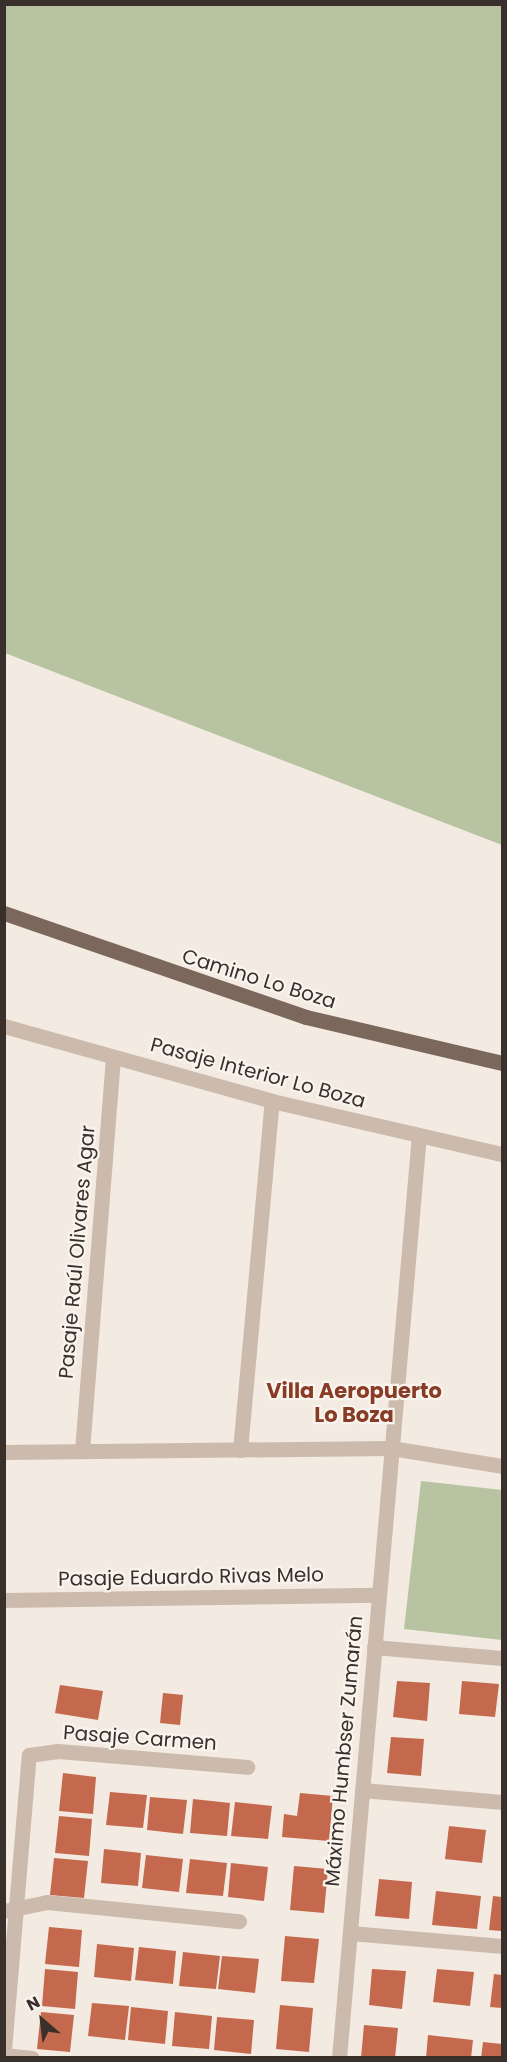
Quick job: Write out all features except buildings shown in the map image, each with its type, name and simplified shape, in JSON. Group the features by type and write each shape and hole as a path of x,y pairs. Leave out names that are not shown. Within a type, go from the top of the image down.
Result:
{"main road":[{"name":"Camino Lo Boza","path":"6,913 296,1014 502,1063"}],"street":[{"name":"Pasaje Interior Lo Boza","path":"4,1026 272,1101 502,1154"},
{"name":"Pasaje Raúl Olivares Agar","path":"82,1451 113,1057"},
{"path":"240,1449 272,1101"},
{"name":"Máximo Humbser Zumarán","path":"339,2058 419,1135"},
{"path":"4,1452 391,1448 502,1466"},
{"name":"Pasaje Eduardo Rivas Melo","path":"4,1600 378,1594"},
{"path":"374,1647 502,1658"},
{"name":"Pasaje Carmen","path":"11,1912 29,1755 58,1751 247,1767"},
{"path":"362,1790 502,1802"},
{"path":"4,2050 11,1912 47,1902 238,1922"},
{"path":"350,1933 502,1946"},
{"path":"4,2055 32,2058"}],"green space":[{"path":"4,5 502,5 502,845 5,653"},
{"path":"421,1481 502,1490 502,1640 404,1629"}],"district":[{"name":"Villa Aeropuerto Lo Boza","path":"354,1403"}]}
